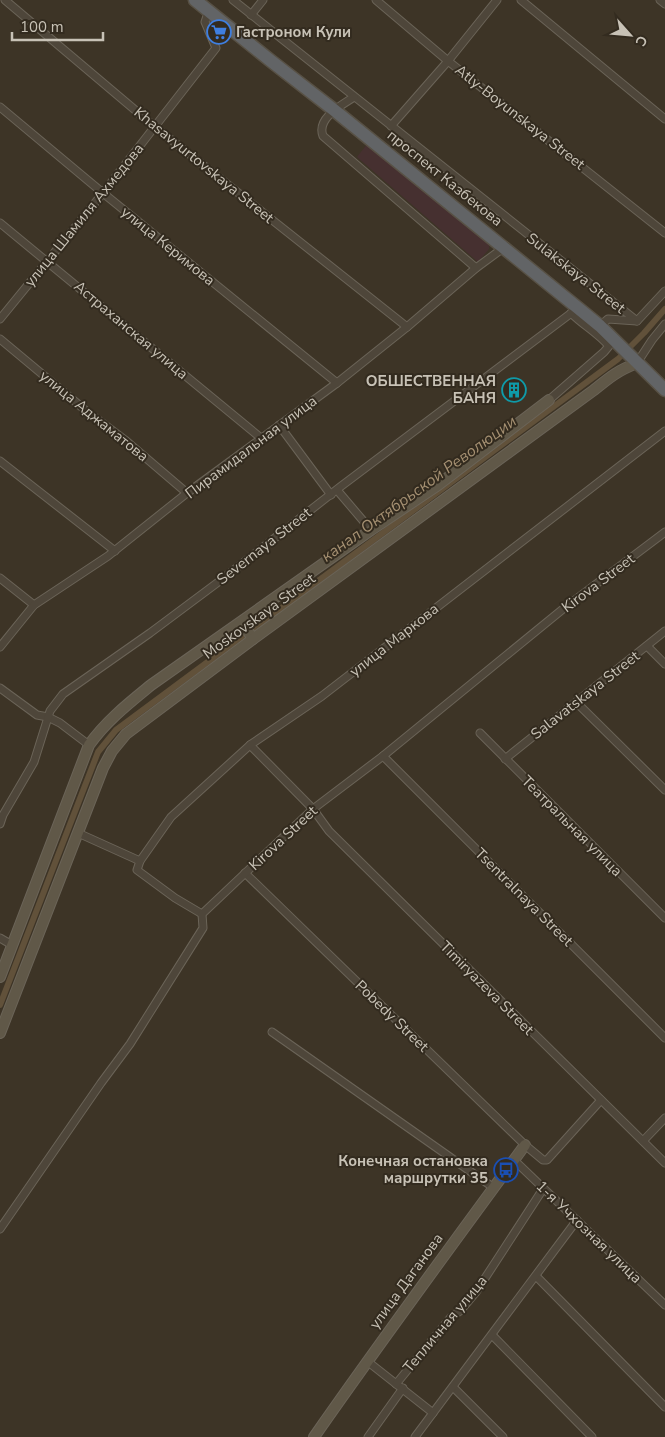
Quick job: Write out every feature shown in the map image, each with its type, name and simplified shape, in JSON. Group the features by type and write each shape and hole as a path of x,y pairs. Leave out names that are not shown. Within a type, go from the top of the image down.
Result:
{"highway":[{"name":"проспект Казбекова","path":"195,0 207,5 271,61 336,108 506,246 594,314 601,324 665,390"},
{"name":"проспект Казбекова","path":"506,246 575,310 601,324"},
{"name":"проспект Казбекова","path":"635,358 665,384"}],"main road":[{"name":"Moskovskaya Street","path":"0,1033 103,768 107,759 126,734 635,358"},
{"name":"Moskovskaya Street","path":"0,977 89,745 95,736 119,712 151,685 370,530 438,485 549,400"},
{"path":"242,622 253,639"},
{"name":"улица Даганова","path":"315,1437 525,1145"}],"street":[{"name":"Khasavyurtovskaya Street","path":"5,0 154,126 407,327"},
{"name":"Sulakskaya Street","path":"233,0 637,321"},
{"path":"251,15 263,0"},
{"name":"Atly-Boyunskaya Street","path":"376,0 448,61 665,233"},
{"path":"391,126 498,0"},
{"path":"521,0 665,119"},
{"path":"660,0 665,4"},
{"name":"улица Шамиля Ахмедова","path":"0,319 103,193 216,48 205,22 207,5"},
{"path":"354,98 336,108 323,124 323,136 476,268"},
{"name":"улица Керимова","path":"0,107 337,383"},
{"name":"Астраханская улица","path":"0,224 261,438"},
{"name":"Пирамидальная улица","path":"0,647 34,605 115,551 188,493 337,383 476,268 506,246"},
{"path":"601,324 608,319 637,321 665,291"},
{"path":"549,400 609,346 603,339 580,322 575,310"},
{"name":"Severnaya Street","path":"0,824 34,762 50,711 63,694 158,627 575,310"},
{"path":"635,358 665,324"},
{"name":"улица Аджаматова","path":"0,339 188,493"},
{"path":"279,425 334,493 370,530"},
{"name":"улица Маркова","path":"140,861 171,817 250,745 322,696 664,432"},
{"path":"0,461 115,551"},
{"name":"Kirova Street","path":"202,914 312,810 383,756 563,609 665,532"},
{"path":"0,578 34,605"},
{"name":"Salavatskaya Street","path":"505,759 665,631"},
{"path":"647,646 665,664"},
{"path":"0,688 37,714 60,723 89,745"},
{"path":"576,702 665,790"},
{"name":"Театральная улица","path":"480,733 665,918"},
{"name":"Timiryazeva Street","path":"250,745 312,810 329,831 665,1163"},
{"name":"Tsentralnaya Street","path":"383,756 665,1038"},
{"path":"0,1229 100,1083 130,1044 204,928 202,914 137,870 140,861 78,833"},
{"name":"Pobedy Street","path":"245,873 525,1145 543,1160 547,1160 601,1100"},
{"path":"0,938 12,945"},
{"path":"272,1032 493,1187"},
{"path":"643,1141 665,1118"},
{"name":"1-я Учхозная улица","path":"514,1160 665,1305"},
{"name":"Тепличная улица","path":"396,1384 451,1317 460,1311 476,1292 543,1189"},
{"path":"419,1435 433,1413 578,1220"},
{"path":"536,1276 665,1408"},
{"path":"492,1335 592,1437"},
{"path":"368,1361 433,1413"},
{"path":"453,1387 503,1437"},
{"name":"Тепличная улица","path":"368,1437 403,1388"}],"shaded area":[{"path":"368,143 490,243 489,249 478,262 357,157"}],"waterway":[{"name":"канал Октябрьской Революции","path":"253,629 618,359 665,309"},
{"name":"канал Октябрьской Революции","path":"0,1005 98,752 116,730 244,635"}],"place":[{"name":"Гастроном Кули","path":"219,32"},
{"name":"ОБШЕСТВЕННАЯ БАНЯ","path":"514,390"},
{"name":"Конечная остановка маршрутки 35","path":"506,1170"}]}
